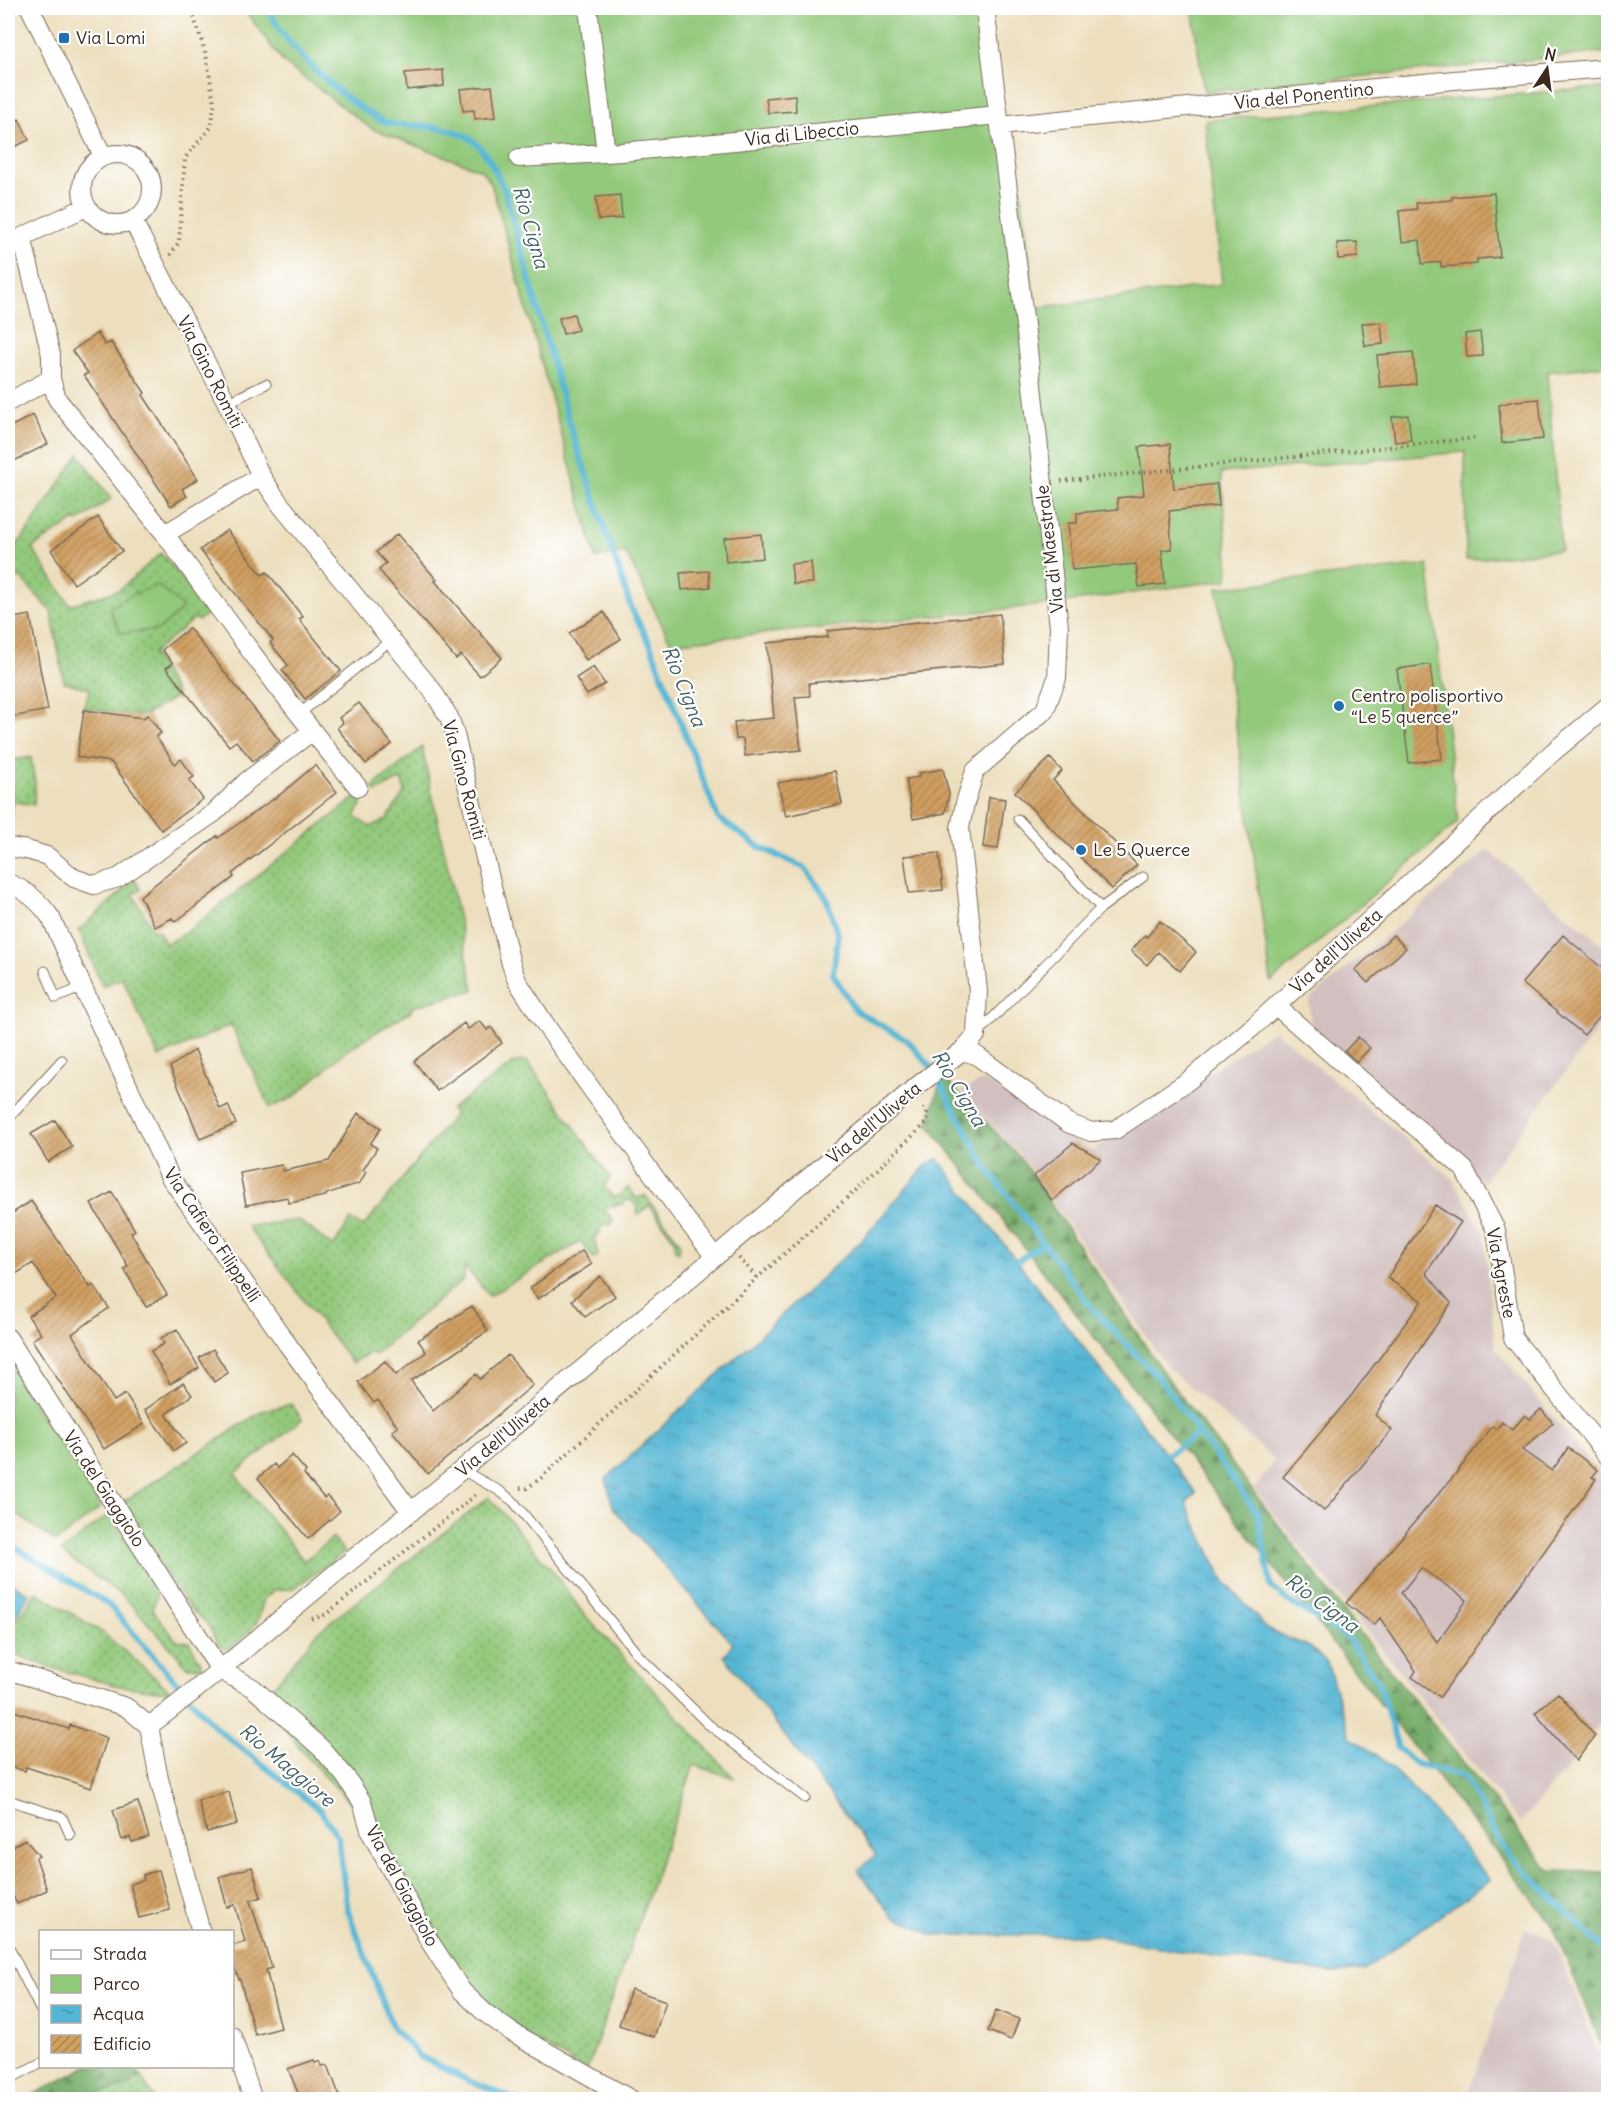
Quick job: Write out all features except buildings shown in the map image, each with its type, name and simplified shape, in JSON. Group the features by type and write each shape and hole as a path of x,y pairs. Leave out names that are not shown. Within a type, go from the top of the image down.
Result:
{"street":[{"path":"30,8 103,156"},
{"path":"588,8 606,153"},
{"name":"Via di Maestrale","path":"976,1035 978,991 960,828 965,803 975,771 1045,710 1058,678 1059,627 1027,341 985,8"},
{"name":"Via del Ponentino","path":"999,121 1608,68"},
{"name":"Via di Libeccio","path":"519,158 999,121"},
{"path":"124,154 136,159 145,167 151,178 150,203 143,213 132,221 120,224 106,223 95,217 86,207 82,196 85,174 91,165 103,156 124,154"},
{"path":"86,207 15,242 51,355 51,379 57,399 165,534 311,732 358,787"},
{"name":"Via Gino Romiti","path":"132,221 227,403 261,476 280,504 432,690 449,717 510,964 517,981 614,1121 722,1251"},
{"path":"8,402 51,379"},
{"path":"165,534 261,476"},
{"name":"Via dell'Uliveta","path":"150,1726 214,1676 283,1616 624,1336 916,1087 962,1051 976,1055 1068,1123 1091,1132 1115,1130 1188,1081 1254,1026 1553,752 1608,706"},
{"path":"8,847 47,856 74,878 94,885 118,878 214,813 247,781 311,732"},
{"name":"Via Cafiero Filippelli","path":"8,883 27,893 43,906 65,945 170,1177 288,1346 411,1512"},
{"name":"Via Agreste","path":"1276,1006 1464,1169 1496,1230 1513,1338 1608,1456"},
{"path":"962,1051 976,1035"},
{"name":"Via del Giaggiolo","path":"8,1338 214,1676 253,1688 321,1748 345,1776 362,1802 370,1833 430,1942 462,1992 510,2031 632,2100"},
{"path":"8,1670 126,1707 150,1726 159,1779 200,1930"},
{"path":"234,2042 253,2100"}],"lane":[{"path":"227,403 266,384"},
{"path":"298,715 391,640"},
{"path":"1018,819 1101,908"},
{"path":"976,1035 1101,908 1143,877"},
{"path":"45,971 56,998 83,987"},
{"path":"8,1119 62,1060"},
{"path":"462,1470 513,1501 639,1656 708,1724 805,1798"},
{"path":"8,1800 62,1817 70,1835"},
{"path":"8,1945 39,2007"},
{"path":"8,2080 39,2064"}],"path":[{"path":"156,266 172,253 179,242 185,158 212,126 214,103 206,54 191,8"},
{"path":"1042,483 1476,438"},
{"path":"283,1616 300,1622 325,1615 478,1493 526,1488 542,1478 928,1121 927,1112 916,1087"},
{"path":"722,1251 757,1278"}],"shaded area":[{"path":"1488,850 1608,949 1608,1015 1483,1182 1311,1030 1309,1000"},
{"path":"1274,1030 1452,1178 1484,1234 1495,1348 1608,1483 1608,1711 1571,1763 1520,1823 1254,1489 1275,1460 1168,1368 1023,1158 961,1091 984,1080 1092,1151"},
{"path":"1526,1928 1554,1940 1596,2049 1608,2055 1608,2099 1466,2099"}],"green space":[{"path":"243,8 979,8 996,142 1015,141 1035,308 1222,284 1205,120 1608,87 1608,365 1547,372 1561,550 1466,560 1465,452 1221,473 1229,574 1226,580 1044,605 671,643 626,553 596,558 491,183 481,170 372,129 283,62"},
{"path":"1192,8 1608,8 1608,52 1204,92"},
{"path":"79,454 111,499 32,548 70,605 119,590 161,553 210,612 198,621 195,618 153,653 177,696 141,716 83,708 90,689 64,682 51,611 20,577 8,587 8,553 22,539"},
{"name":"Centro polisportivo “Le 5 querce”","path":"1428,565 1458,822 1271,982 1217,588"},
{"path":"158,585 183,608 159,630 121,633 109,609 127,597"},
{"path":"422,747 474,990 412,1007 411,1011 347,1050 294,1097 270,1108 231,1025 159,1057 122,978 102,986 79,930 135,880 141,890 133,894 154,931 158,930 166,944 188,931 361,793 363,801 355,817 370,827 386,820 405,792 401,779 376,792 372,787"},
{"path":"31,757 35,783 34,805 14,802 8,818 8,761"},
{"path":"527,1061 610,1177 604,1186 614,1198 629,1187 637,1199 645,1195 680,1243 679,1252 675,1249 675,1241 649,1205 639,1215 637,1206 629,1199 622,1204 606,1207 604,1210 613,1219 612,1225 602,1225 599,1234 594,1238 598,1255 594,1259 580,1242 489,1296 465,1267 464,1279 374,1355 371,1352 352,1363 247,1226 299,1220 333,1247 351,1219 363,1227 455,1114 451,1109 515,1062"},
{"path":"942,1075 1021,1159 1165,1375 1355,1626 1550,1871 1608,1872 1608,2046 1600,2042 1552,1924 928,1124"},
{"path":"8,1362 101,1507 56,1542 8,1508"},
{"path":"291,1404 302,1419 235,1474 304,1561 333,1538 345,1552 292,1589 274,1590 264,1599 258,1620 252,1629 230,1650 225,1649 218,1644 207,1624 192,1610 181,1595 120,1504 262,1411"},
{"path":"489,1497 556,1575 582,1612 734,1778 694,1765 587,2070 541,2045 481,2002 450,1958 359,1812 308,1758 262,1700 318,1632"},
{"path":"109,1514 159,1591 152,1609 176,1640 189,1642 203,1667 188,1667 124,1597 61,1552"},
{"path":"36,1592 102,1632 173,1693 118,1686 50,1667 8,1652 8,1636"},
{"path":"84,2068 135,2068 140,2075 131,2085 101,2092 71,2091 59,2099 25,2099"},
{"path":"140,2075 155,2099 59,2100 71,2091 101,2092 138,2079"}],"water":[{"path":"938,1159 1196,1493 1186,1503 1223,1579 1267,1629 1310,1647 1327,1662 1350,1737 1380,1757 1427,1803 1490,1880 1364,1970 1332,1973 1172,1950 1094,1935 933,1935 892,1916 858,1870 876,1855 724,1656 733,1644 613,1508 606,1479 860,1242 926,1165"},
{"path":"8,1581 29,1594 8,1631"}],"waterway":[{"name":"Rio Cigna","path":"267,8 284,35 307,61 332,85 373,116 398,125 455,131 466,136 483,151 505,191 571,429 632,610 650,644 718,818 759,847 805,868 826,897 838,935 833,974 855,1010 908,1041 931,1067 987,1168 1092,1308 1159,1378 1258,1514 1271,1587 1287,1600 1347,1637 1379,1684 1398,1748 1416,1764 1464,1776 1506,1852 1608,1953"},
{"path":"1012,1265 1043,1243"},
{"path":"1160,1460 1199,1433"},
{"name":"Rio Maggiore","path":"8,1543 108,1604 216,1728 320,1810 338,1837 348,1911 393,2028 419,2056 469,2081 517,2100"}],"place":[{"name":"Via Lomi","path":"64,38"},
{"name":"Centro polisportivo “Le 5 querce”","path":"1339,706"},
{"name":"Le 5 Querce","path":"1081,850"}]}
